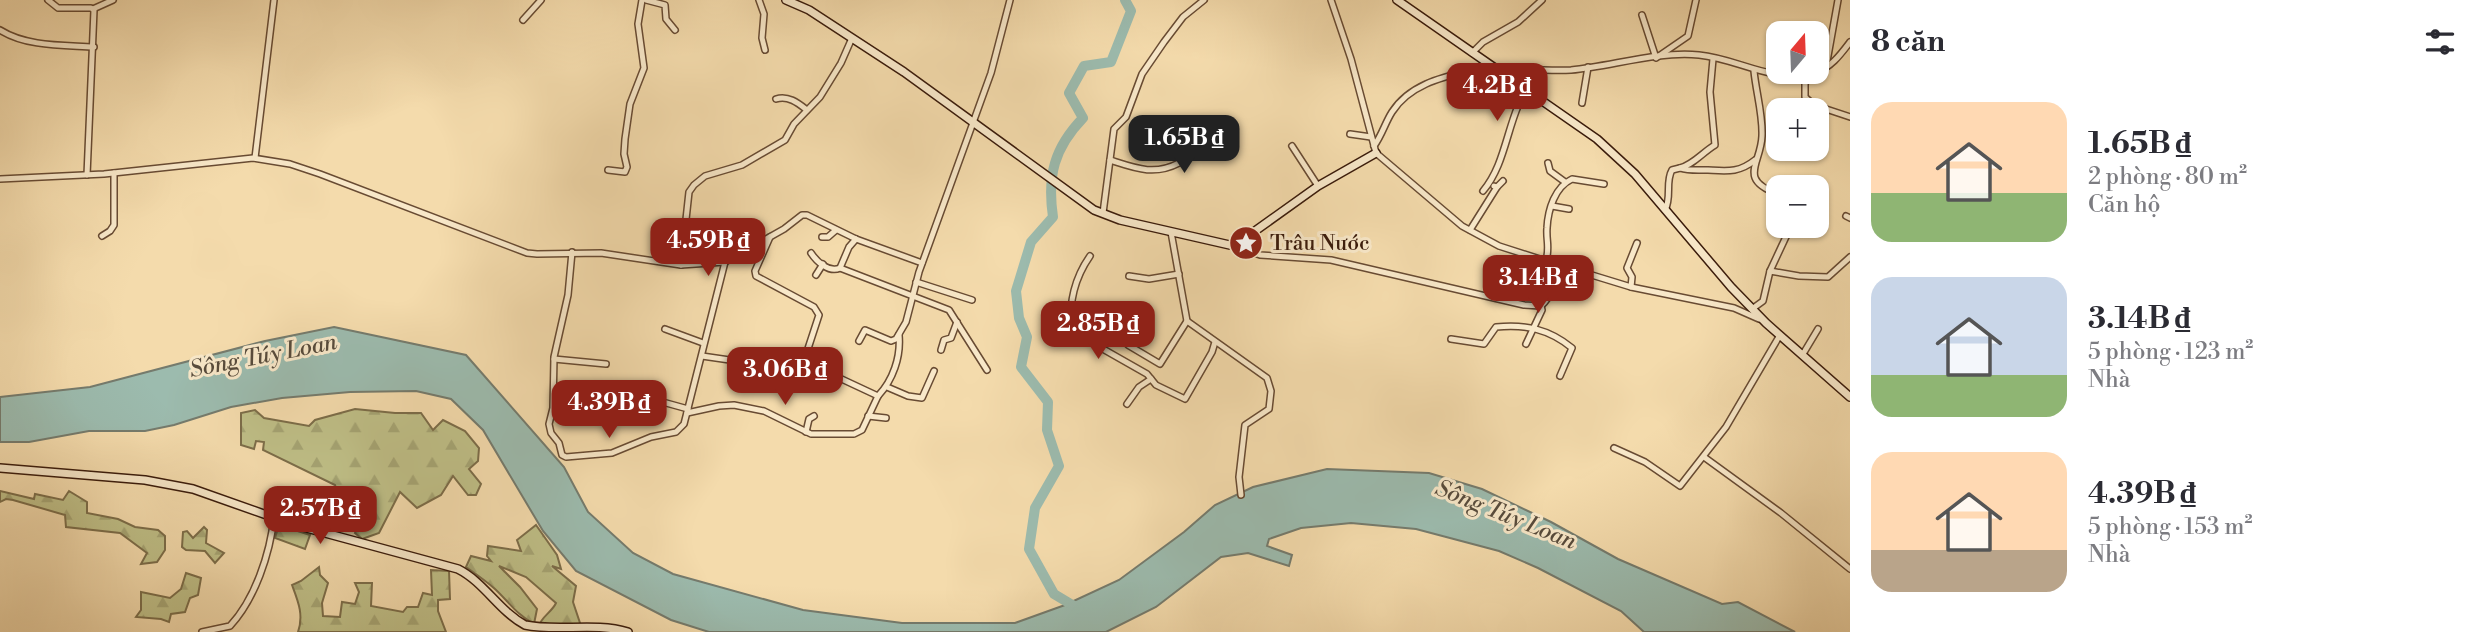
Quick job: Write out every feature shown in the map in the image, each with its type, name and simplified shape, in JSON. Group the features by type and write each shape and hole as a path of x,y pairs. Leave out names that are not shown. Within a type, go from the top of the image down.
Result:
{"street":[{"path":"48,1 58,8 93,9 113,0"},
{"path":"255,158 274,0"},
{"path":"523,20 541,0"},
{"path":"608,170 625,172 627,167 624,154 630,104 644,68 638,24 644,0 665,5 666,19 675,30"},
{"path":"759,0 764,14 762,38 765,50"},
{"path":"786,0 810,9 904,72 1094,210 1120,220 1234,246 1260,255 1331,260 1524,305 1541,306 1546,302 1558,265"},
{"path":"859,341 865,330 891,341 896,340 906,322 922,263 991,73 1010,0"},
{"path":"1103,213 1114,129 1126,117 1142,74 1183,18 1204,0"},
{"path":"1331,0 1366,109 1375,149 1470,230 1499,246 1558,265 1630,287 1734,308 1766,323"},
{"path":"1397,0 1597,139 1634,174 1752,309 1850,397"},
{"path":"1472,53 1483,42 1518,22 1542,0"},
{"path":"1656,58 1688,36 1696,0"},
{"path":"1829,50 1838,0"},
{"path":"87,175 91,116 90,72 94,47 93,9"},
{"path":"1642,15 1656,58"},
{"path":"0,30 12,37 35,43 94,47"},
{"path":"681,265 689,192 694,185 705,176 742,165 785,140 787,133 820,97 841,63 852,38"},
{"path":"1829,64 1850,41"},
{"path":"1234,246 1375,149 1392,113 1413,90 1429,82 1490,66 1541,70 1588,67 1681,54 1704,55 1766,73"},
{"path":"1665,210 1672,170 1688,166 1703,151 1715,145 1710,92 1713,59"},
{"path":"1582,103 1588,67"},
{"path":"1483,191 1501,163 1518,106 1496,98 1499,71"},
{"path":"1754,71 1762,136 1754,169 1758,183 1766,190"},
{"path":"1806,84 1805,97 1814,105 1850,117"},
{"path":"776,99 781,97 791,100 807,110"},
{"path":"1350,134 1371,137"},
{"path":"1292,146 1318,186"},
{"path":"1110,160 1146,172 1156,168 1169,168 1179,163 1183,151"},
{"path":"0,179 114,173 255,158 290,164 320,174 527,253 601,253 681,265 725,262 770,237 802,215 822,220 856,239 922,263"},
{"path":"1680,168 1722,173 1746,167 1755,160"},
{"path":"1548,163 1550,171 1564,183"},
{"path":"102,236 108,234 114,225 114,173"},
{"path":"1546,261 1550,247 1547,230 1557,192 1564,183 1572,179 1604,184"},
{"path":"1470,230 1503,181"},
{"path":"1487,185 1497,187"},
{"path":"1552,206 1569,209"},
{"path":"822,237 828,237 836,230"},
{"path":"1128,345 1160,364 1187,321 1171,232"},
{"path":"770,237 755,271 756,276 814,307 819,315 802,370"},
{"path":"1752,309 1763,301 1770,271 1785,238"},
{"path":"840,268 849,247 856,239"},
{"path":"1630,287 1632,278 1627,268 1637,243"},
{"path":"572,252 568,295 554,359 549,429 564,456 612,453 651,437 676,432 684,424 725,262"},
{"path":"811,253 822,264 834,270 840,268 949,310 987,370"},
{"path":"1090,256 1079,272 1070,304 1071,331 1095,337 1103,349 1147,374 1165,391 1185,399 1215,342"},
{"path":"1770,271 1828,277 1850,257"},
{"path":"816,275 822,264"},
{"path":"1129,276 1149,279 1179,274"},
{"path":"916,282 972,300"},
{"path":"1526,344 1535,328 1541,306"},
{"path":"1187,321 1267,378 1271,391 1269,409 1245,425 1239,477 1241,495"},
{"path":"942,350 944,340 951,338 957,322"},
{"path":"1451,339 1484,344 1496,327 1535,328 1558,338 1572,348 1560,376"},
{"path":"665,329 704,343"},
{"path":"1803,354 1818,329"},
{"path":"655,396 657,400 687,411 719,406 750,407 816,435 857,434 862,430 878,396 887,387 900,353 899,334"},
{"path":"1614,448 1645,462 1679,486 1737,411 1780,335"},
{"path":"702,356 833,375 878,396"},
{"path":"554,359 606,364"},
{"path":"887,387 908,396 922,398 934,371"},
{"path":"1127,404 1139,387 1150,379"},
{"path":"806,432 809,419 814,416"},
{"path":"868,416 886,418"},
{"path":"1704,457 1781,513 1850,569"},
{"path":"0,468 145,480 194,489 274,517 458,569 476,579 525,624 549,631 604,627 628,632"},
{"path":"202,632 230,626 243,607 267,559 274,517"}],"green space":[{"path":"355,409 421,413 433,430 443,420 465,431 479,448 478,461 469,469 481,484 476,495 468,495 453,476 441,495 417,508 400,492 379,533 362,539 355,533 364,518 359,506 337,492 335,485 263,450 264,442 256,441 254,449 241,445 241,413 255,410 264,418 309,426 315,420"},
{"path":"0,491 34,499 35,494 63,500 69,491 87,502 87,513 118,519 135,527 158,530 165,536 165,550 157,562 141,564 147,553 120,533 66,527 65,515 13,500 0,502"},
{"path":"279,525 310,535 305,549 275,538"},
{"path":"536,525 557,555 561,569 552,566 576,586 573,602 581,626 539,626 556,603 526,577 499,566 537,609 534,624 492,586 466,567 471,556 491,561 487,556 488,546 521,551 517,540"},
{"path":"204,527 207,530 206,543 224,553 215,563 205,551 186,550 182,547 183,532 187,531 193,538"},
{"path":"319,567 320,575 328,583 322,603 323,616 340,617 342,602 355,604 359,592 355,583 372,583 371,606 403,612 407,607 418,607 423,593 432,595 431,570 449,571 450,599 438,600 438,611 446,632 298,632 300,614 292,585"},
{"path":"186,573 201,578 198,595 190,598 185,612 171,614 169,622 136,617 141,610 141,592 170,598 181,589"}],"water":[{"name":"Sông Túy Loan","path":"334,327 466,355 564,467 588,512 633,553 673,574 803,610 902,623 1015,623 1065,605 1119,580 1184,532 1215,505 1253,487 1327,469 1429,473 1482,489 1551,522 1618,559 1722,604 1738,602 1795,632 1644,632 1621,611 1499,551 1416,529 1351,523 1301,528 1269,539 1267,546 1292,555 1289,566 1248,553 1221,557 1156,607 1106,632 709,632 671,620 576,571 543,531 483,430 451,399 416,391 350,392 282,398 231,407 145,431 89,431 29,442 0,442 0,397 90,387 265,341"}],"waterway":[{"path":"1079,609 1054,594 1029,549 1035,508 1059,466 1047,430 1048,402 1021,367 1027,337 1019,318 1016,291 1031,242 1053,217 1052,176 1059,152 1083,118 1069,93 1084,66 1111,62 1131,11 1125,0"}],"place":[{"name":"Trâu Nước","path":"1246,243"}]}
